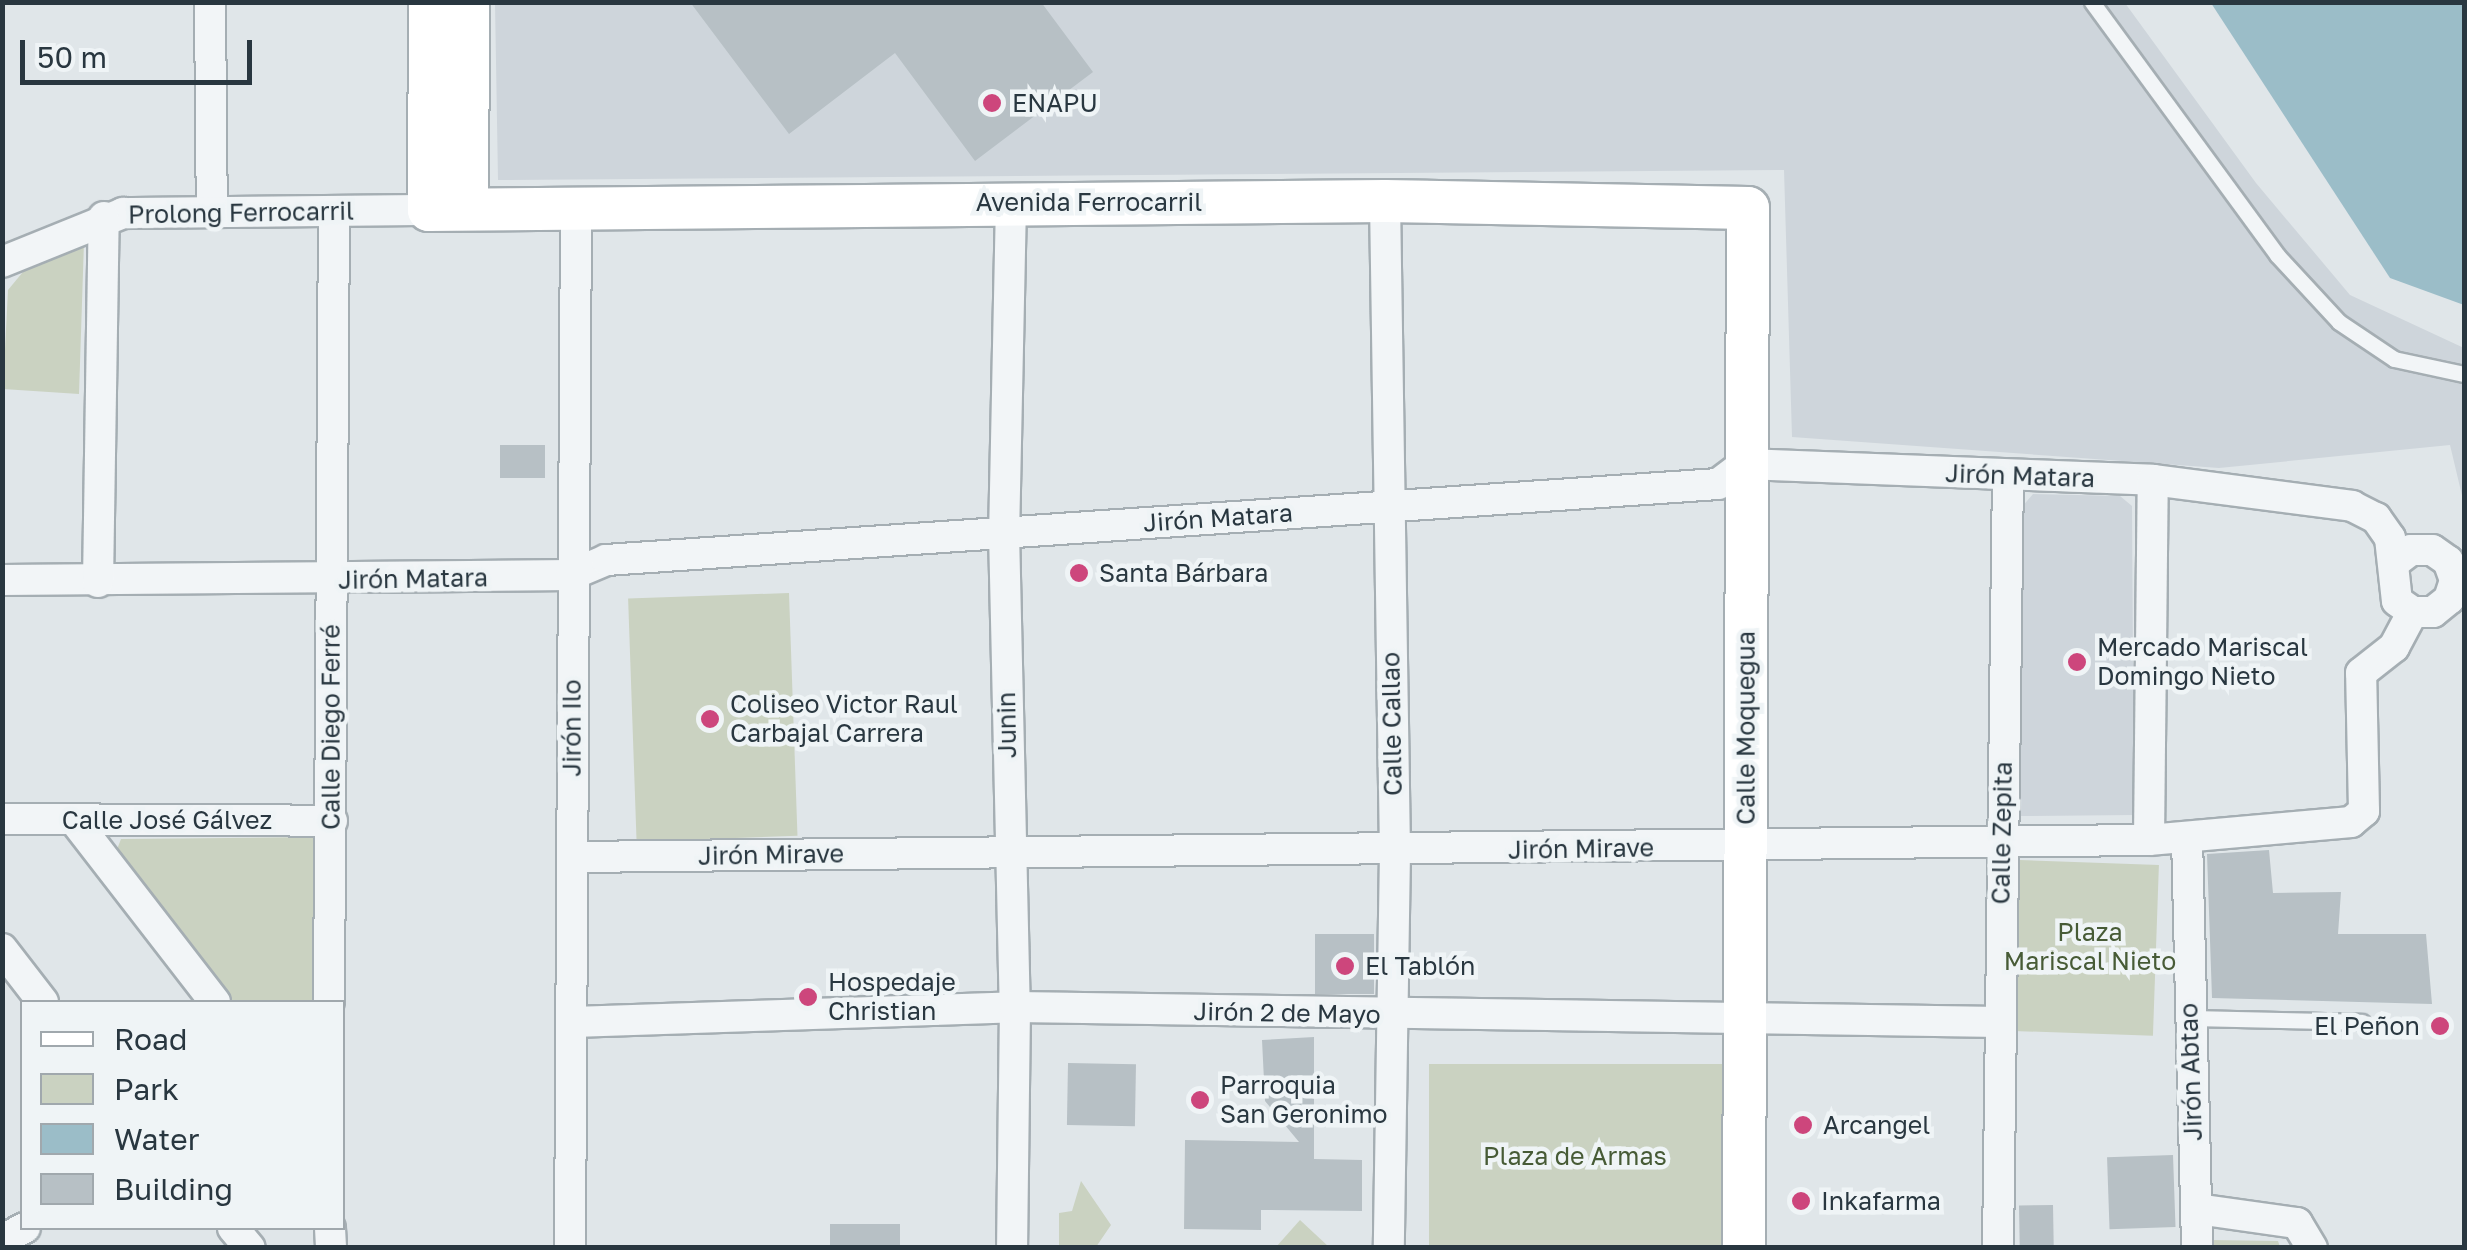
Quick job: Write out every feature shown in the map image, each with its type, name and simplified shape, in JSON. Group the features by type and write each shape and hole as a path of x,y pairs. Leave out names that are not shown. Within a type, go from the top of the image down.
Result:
{"street":[{"path":"210,2 212,212"},
{"path":"430,2 448,210"},
{"path":"448,210 468,2"},
{"name":"Avenida Ferrocarril","path":"448,210 1385,201 1748,208"},
{"name":"Calle Callao","path":"1385,201 1395,1015 1389,1248"},
{"name":"Junin","path":"1010,202 1004,532 1015,1007 1012,1248"},
{"name":"Jirón Ilo","path":"570,1248 576,208"},
{"name":"Calle Moquegua","path":"1744,1248 1748,208"},
{"name":"Prolong Ferrocarril","path":"2,262 104,217 448,210"},
{"name":"Calle Diego Ferré","path":"329,1000 334,211"},
{"path":"98,582 104,217"},
{"name":"Jirón Matara","path":"2,580 331,581 571,575 606,560 1718,484 1745,464 2008,478 2153,480 2352,506 2376,518 2396,562"},
{"name":"Calle Zepita","path":"1998,1248 2008,478"},
{"path":"2149,840 2153,480"},
{"path":"2412,550 2432,550 2448,561 2455,580 2449,599 2433,612 2413,612 2396,600 2390,582 2396,562 2412,550"},
{"name":"Jirón Mirave","path":"574,858 1394,852 2149,840 2358,820 2364,810 2362,673 2394,647 2413,612"},
{"name":"Calle José Gálvez","path":"2,819 332,821"},
{"path":"76,821 213,1000"},
{"name":"Jirón Abtao","path":"2187,837 2188,1018 2197,1248"},
{"path":"8,969 41,1000"},
{"name":"Jirón 2 de Mayo","path":"573,1022 1015,1007 2000,1022"},
{"path":"2197,1209 2296,1224 2312,1248"}],"lane":[{"path":"2092,2 2277,254 2339,322 2394,359 2464,374"},
{"path":"2188,1018 2362,1022"}],"shaded area":[{"path":"495,3 2125,3 2256,183 2350,295 2464,348 2464,504 2450,445 2219,468 1792,437 1784,170 498,180"},
{"name":"Mercado Mariscal Domingo Nieto","path":"2033,494 2120,496 2132,506 2134,815 2020,816 2021,508"}],"green space":[{"path":"84,242 79,394 3,389 8,290 32,261"},
{"name":"Coliseo Victor Raul Carbajal Carrera","path":"789,593 797,836 637,841 628,599"},
{"path":"318,837 312,1000 230,1000 116,852 121,839"},
{"name":"Plaza Mariscal Nieto","path":"2019,860 2159,865 2153,1036 2013,1031"},
{"name":"Plaza de Armas","path":"1429,1064 1723,1064 1723,1247 1429,1247"},
{"path":"1081,1181 1111,1225 1096,1247 1059,1247 1059,1213 1072,1211"},
{"path":"1300,1220 1329,1247 1276,1247"},
{"path":"2209,1240 2278,1241 2280,1247 2209,1248"}],"water":[{"path":"2211,3 2464,3 2464,305 2390,278"}],"building":[{"name":"ENAPU","path":"690,2 1041,2 1093,72 975,161 895,53 789,134"},
{"path":"500,445 545,445 545,478 500,478"},
{"path":"2269,850 2273,893 2341,892 2338,934 2426,934 2432,1004 2212,998 2207,854"},
{"name":"El Tablón","path":"1315,934 1374,934 1374,994 1315,994"},
{"path":"1314,1037 1314,1159 1362,1160 1362,1211 1261,1210 1261,1230 1184,1229 1185,1140 1299,1142 1265,1101 1262,1040"},
{"path":"1068,1063 1136,1064 1135,1126 1067,1125"},
{"path":"2173,1155 2176,1227 2110,1229 2107,1157"},
{"path":"2053,1205 2054,1248 2020,1248 2019,1206"},
{"path":"830,1224 900,1224 900,1248 830,1248"}],"place":[{"name":"ENAPU","path":"992,103"},
{"name":"Santa Bárbara","path":"1079,573"},
{"name":"Mercado Mariscal Domingo Nieto","path":"2077,662"},
{"name":"Coliseo Victor Raul Carbajal Carrera","path":"710,719"},
{"name":"El Tablón","path":"1345,966"},
{"name":"Hospedaje Christian","path":"808,997"},
{"name":"El Peñon","path":"2440,1026"},
{"name":"Parroquia San Geronimo","path":"1200,1100"},
{"name":"Arcangel","path":"1803,1125"},
{"name":"Inkafarma","path":"1801,1201"}]}
